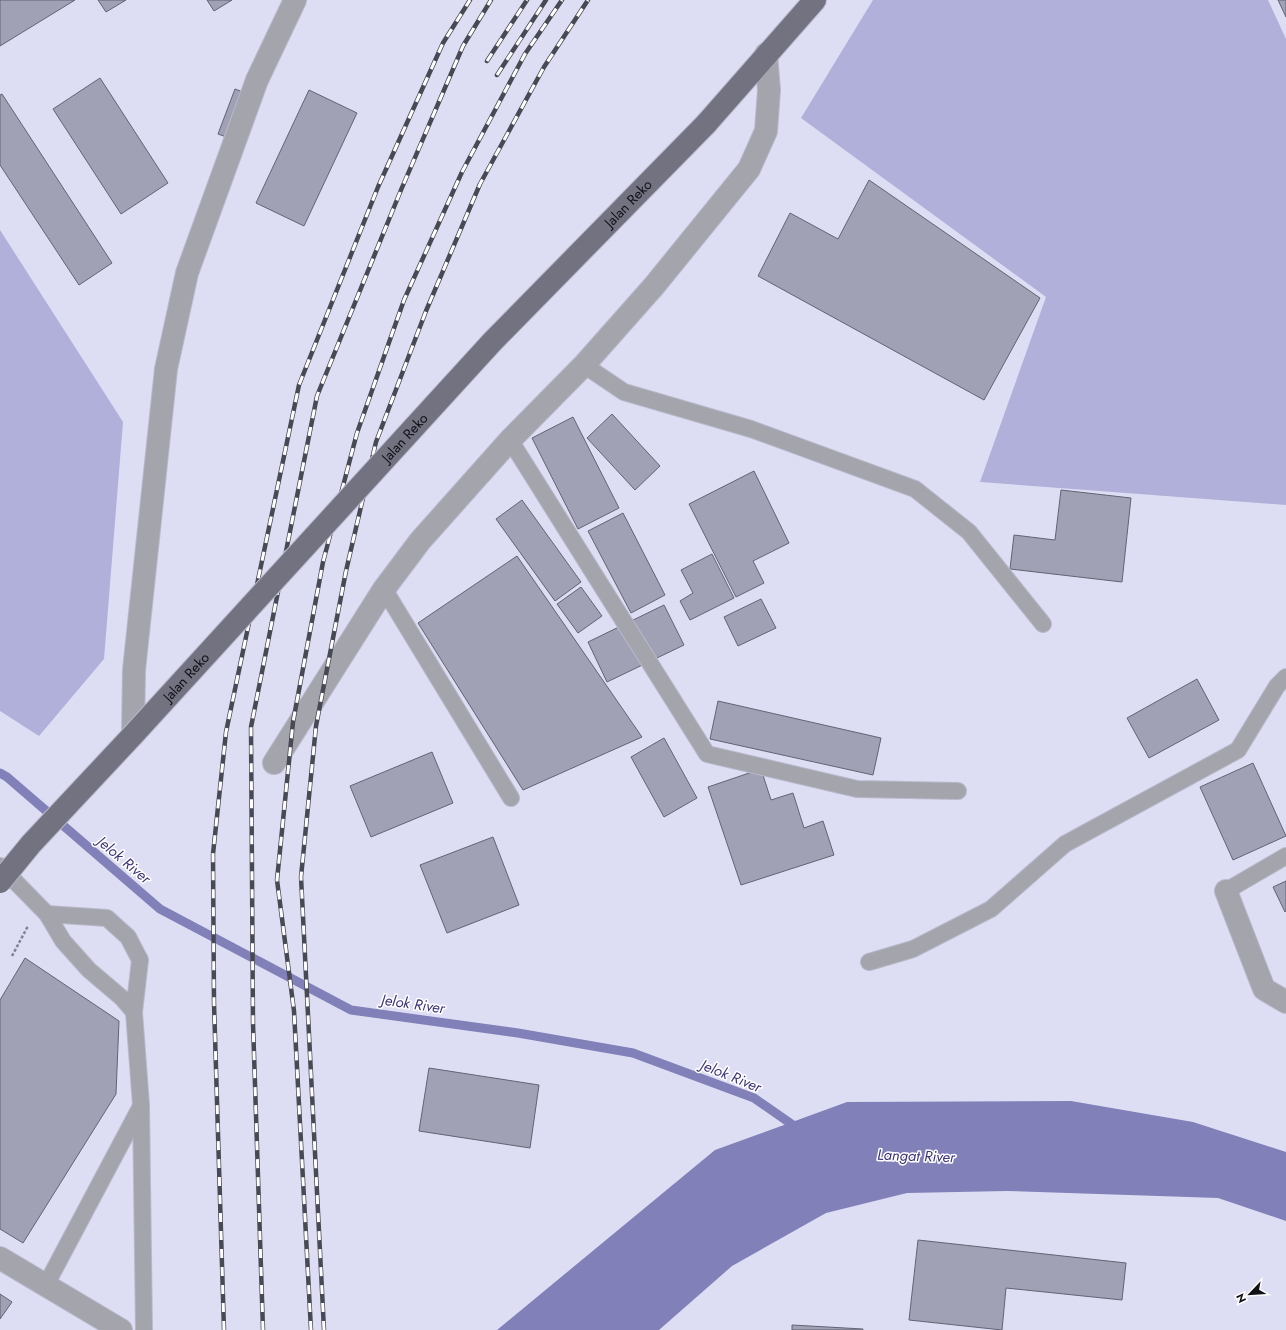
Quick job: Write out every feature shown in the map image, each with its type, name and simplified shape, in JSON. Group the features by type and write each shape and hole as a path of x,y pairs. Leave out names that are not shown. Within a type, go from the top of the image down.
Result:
{"main road":[{"name":"Jalan Reko","path":"0,882 32,844 492,342 706,124 815,0"}],"street":[{"path":"133,735 134,670 166,369 187,273 256,80 295,0"},
{"path":"274,763 384,589 420,540 510,440 584,365 654,286 749,169 766,131 768,90 766,54"},
{"path":"1226,892 1264,989 1286,1002"},
{"path":"0,1258 121,1330"}],"lane":[{"path":"584,365 624,392 751,429 915,489 969,532 1043,624"},
{"path":"510,440 707,754 857,789 958,791"},
{"path":"384,589 511,798"},
{"path":"869,962 913,949 991,909 1065,844 1238,750 1277,686 1286,677"},
{"path":"1226,892 1286,856"},
{"path":"0,866 47,914 63,941 89,970 122,998 134,1012"},
{"path":"47,914 107,918 128,937 140,960 134,1012 141,1106 144,1330"},
{"path":"46,1285 141,1106"}],"path":[{"path":"12,956 30,920"}],"shaded area":[{"path":"873,0 1268,0 1286,39 1286,505 980,482 1046,297 801,118"},
{"path":"0,230 123,422 104,659 39,736 0,711"}],"water":[{"name":"Langat River","path":"1071,1101 1193,1122 1286,1152 1286,1221 1218,1198 1007,1191 907,1193 826,1213 732,1266 659,1330 497,1330 715,1150 847,1102"}],"building":[{"path":"0,0 75,0 0,46"},
{"path":"98,0 126,0 106,12"},
{"path":"207,0 232,0 214,11"},
{"path":"1278,0 1286,0 1286,17"},
{"path":"100,78 168,183 121,214 53,109"},
{"path":"235,89 246,93 229,138 218,134"},
{"path":"309,90 357,113 304,226 256,203"},
{"path":"2,94 112,263 79,285 0,165 0,95"},
{"path":"869,180 1040,298 984,400 758,276 790,213 838,239"},
{"path":"612,414 660,466 635,490 587,438"},
{"path":"573,417 619,508 578,529 532,438"},
{"path":"754,471 789,543 753,561 764,583 736,597 689,504"},
{"path":"1061,490 1131,498 1122,582 1010,569 1014,535 1055,540"},
{"path":"522,500 581,582 555,601 496,519"},
{"path":"623,513 665,595 631,613 588,531"},
{"path":"712,554 734,598 690,620 680,601 693,593 681,570"},
{"path":"517,556 642,737 523,790 418,623"},
{"path":"581,587 602,616 578,633 557,604"},
{"path":"761,599 776,628 738,646 724,617"},
{"path":"664,605 684,645 607,682 588,642"},
{"path":"1197,679 1219,720 1149,758 1127,718"},
{"path":"718,701 881,738 873,775 710,739"},
{"path":"664,738 697,798 664,817 631,757"},
{"path":"432,752 453,803 371,837 350,786"},
{"path":"1253,763 1286,836 1233,860 1200,787"},
{"path":"761,769 771,800 793,793 804,828 823,821 834,855 741,885 708,787"},
{"path":"493,837 519,905 447,933 420,865"},
{"path":"1286,881 1286,911 1285,912 1273,887"},
{"path":"25,958 119,1021 116,1094 23,1243 0,1229 0,1000"},
{"path":"429,1068 539,1085 530,1148 419,1131"},
{"path":"918,1240 1126,1263 1122,1300 1006,1288 1002,1330 909,1320"},
{"path":"0,1294 12,1302 0,1319"},
{"path":"792,1325 863,1329 863,1330 792,1330"}],"waterway":[{"name":"Jelok River","path":"0,773 7,777 160,909 351,1010 518,1033 633,1053 754,1098 800,1130"}],"railway":[{"path":"224,1330 214,1003 213,854 226,732 299,385 378,187 443,43 470,0"},
{"path":"263,1330 253,1023 251,727 317,396 401,190 463,46 491,0"},
{"path":"487,61 527,0"},
{"path":"497,75 546,0"},
{"path":"311,1330 294,1011 277,880 293,722 323,562 357,433 404,300 462,172 525,54 562,0"},
{"path":"324,1330 301,877 316,726 346,571 376,442 426,311 480,184 544,67 588,0"}]}
